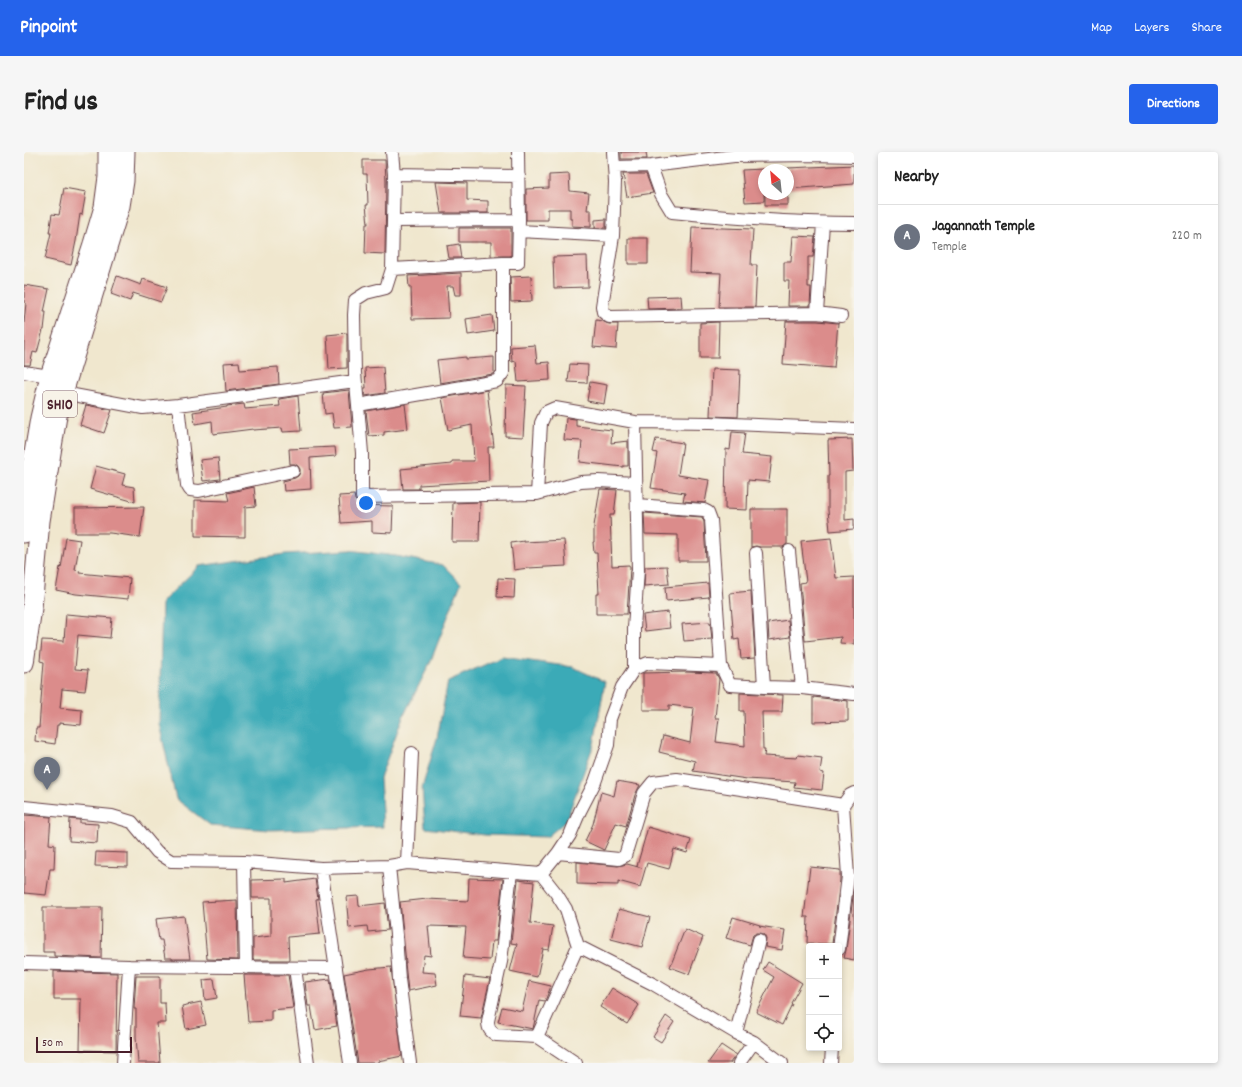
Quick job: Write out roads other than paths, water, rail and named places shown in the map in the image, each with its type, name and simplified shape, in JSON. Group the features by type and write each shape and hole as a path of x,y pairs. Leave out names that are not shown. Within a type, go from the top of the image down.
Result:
{"main road":[{"name":"SH10","path":"24,526 32,465 56,385 104,207 108,177 108,152"},
{"name":"SH10","path":"24,663 32,608 40,521 57,416 56,385 120,206 124,181 125,152"}],"street":[{"path":"392,152 394,174 392,269 386,288 366,293 355,300 355,381 362,453 362,497 537,494 580,482 598,481 636,483"},
{"path":"392,269 518,263 518,152"},
{"path":"613,152 615,167 613,236 602,306 603,312 609,317 817,313 841,316"},
{"path":"615,167 651,166 734,156 854,156"},
{"path":"651,166 661,194 672,212 823,223 854,223"},
{"path":"394,174 519,176"},
{"path":"393,221 519,226 613,236"},
{"path":"817,313 823,223"},
{"path":"358,405 497,381 503,373 503,263"},
{"path":"24,372 56,385 143,408 178,406 355,381"},
{"path":"178,406 187,485 190,490 199,491 293,471"},
{"path":"537,494 541,422 546,412 555,408 635,422 710,423 854,429"},
{"path":"634,669 634,628 638,570 635,422"},
{"path":"637,505 704,510 710,515 721,666 730,685 802,688 854,694"},
{"path":"789,551 802,688"},
{"path":"756,553 764,687"},
{"path":"540,874 558,853 570,835 595,782 608,745 610,719 622,687 634,669 648,663 721,666"},
{"path":"407,863 412,753"},
{"path":"558,853 618,859 625,856 644,793 653,782 677,779 843,805"},
{"path":"840,943 851,876 843,805 850,795 854,793"},
{"path":"24,807 112,816 132,822 157,852 172,861 244,862 321,868 388,866 407,863 540,874 566,908 578,946 537,1037"},
{"path":"244,862 246,968"},
{"path":"388,866 396,935 399,979 410,1063"},
{"path":"321,868 350,1063"},
{"path":"511,872 501,962 488,1027 496,1035 537,1037 576,1063"},
{"path":"736,1033 759,940"},
{"path":"578,946 653,984 754,1042 782,1063"},
{"path":"24,963 246,968 336,968"},
{"path":"123,1063 129,966"},
{"path":"295,968 308,1063"},
{"path":"739,1063 754,1042"},
{"path":"831,1063 832,1051"}],"water":[{"path":"349,550 396,556 443,565 461,583 430,663 402,719 380,778 383,827 270,830 210,825 176,799 159,724 162,602 199,566 285,554"},
{"path":"502,657 573,667 605,682 594,744 566,821 547,837 485,835 425,828 422,788 437,738 448,681"}],"place":[{"name":"Jagannath Temple","path":"47,790"}]}
